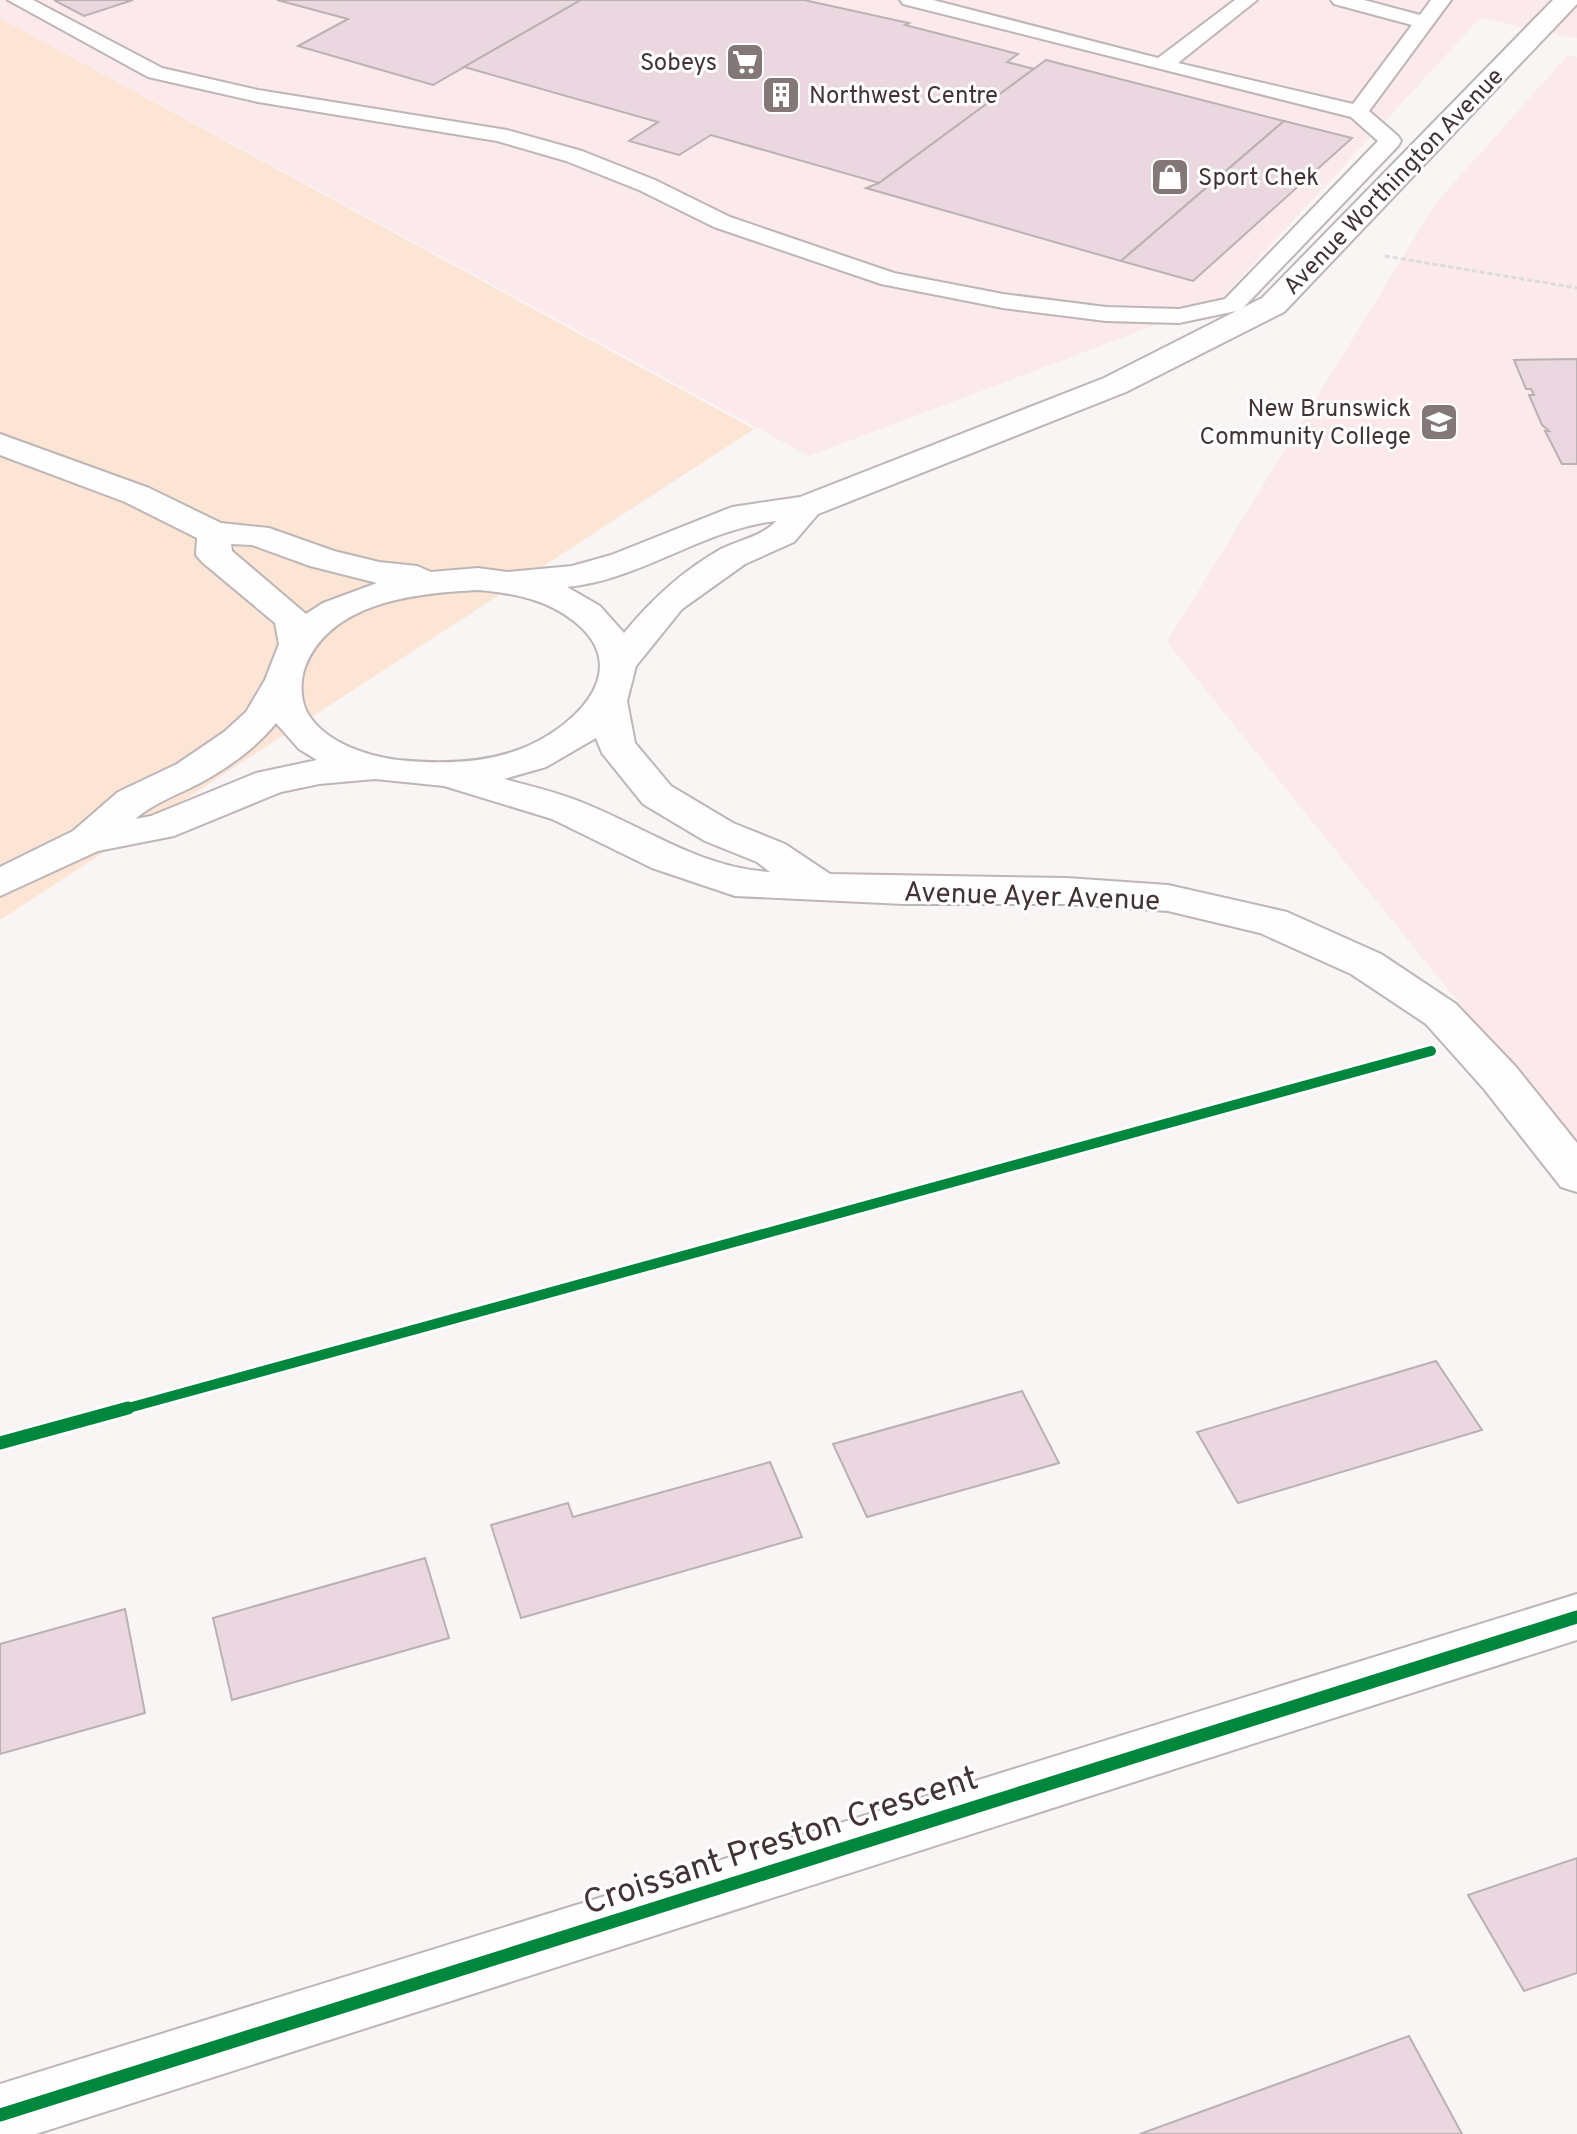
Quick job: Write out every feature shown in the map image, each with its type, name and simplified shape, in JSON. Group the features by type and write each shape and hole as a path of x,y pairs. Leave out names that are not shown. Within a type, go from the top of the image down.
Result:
{"street":[{"name":"Avenue Worthington Avenue","path":"509,582 574,576 623,562 744,514 806,507 1115,385 1273,305 1567,0"},
{"path":"0,444 137,495 214,533 257,535 322,559 379,573 509,582 563,598 585,611 602,627 613,644 619,663 617,682 609,702 574,737 517,763 449,775 382,770 319,772 270,782 160,827 87,840"},
{"name":"Avenue Worthington Avenue","path":"619,663 669,601 733,557 782,535 806,507"},
{"path":"214,533 214,555 253,584 292,620 297,645"},
{"path":"382,770 327,750 307,736 292,719 284,701 282,682 286,663 297,645 323,620 358,600 386,590 447,580"},
{"path":"0,883 87,840 132,801 191,772 238,740 261,718 282,682"},
{"path":"609,702 616,745 657,795 719,832 771,853 819,886"},
{"name":"Avenue Ayer Avenue","path":"449,775 566,810 666,859 735,883 904,891 1067,891 1168,898 1272,922 1366,964 1441,1014 1500,1078 1577,1175"},
{"name":"Croissant Preston Crescent","path":"0,2115 1577,1617"}],"lane":[{"path":"18,0 155,73 258,96 499,135 574,156 647,185 722,222 889,279 1003,301 1106,314 1179,316 1233,305 1390,141 1358,112 910,0"},
{"path":"1162,65 1247,0"},
{"path":"1341,0 1425,22"},
{"path":"1358,112 1441,0"}],"path":[{"path":"1334,245 1577,288"}],"shaded area":[{"path":"0,0 1577,0 1577,38 1480,18 1219,301 809,456 0,18"},
{"path":"0,18 754,429 0,920"},
{"name":"New Brunswick Community College","path":"1568,55 1577,57 1577,1149 1167,642 1436,203"}],"building":[{"path":"54,0 133,0 84,16"},
{"path":"277,0 581,0 433,85 298,46 348,19"},
{"name":"Northwest Centre","path":"581,0 804,0 909,23 905,25 1018,54 1007,62 1034,69 879,183 711,135 679,155 629,141 658,122 464,67"},
{"name":"Northwest Centre","path":"1046,60 1284,121 1121,261 866,188 879,183"},
{"path":"1284,121 1352,138 1193,281 1121,261"},
{"path":"1577,359 1577,464 1562,464 1545,431 1549,431 1542,425 1529,395 1534,395 1531,389 1526,389 1514,360"},
{"path":"1436,1361 1482,1430 1238,1503 1197,1432"},
{"path":"1022,1391 1059,1463 867,1517 833,1444"},
{"path":"770,1462 802,1537 521,1618 491,1525 568,1503 573,1517"},
{"path":"425,1558 449,1638 232,1700 213,1618"},
{"path":"125,1609 145,1713 0,1754 0,1644"},
{"path":"1577,1858 1577,1973 1524,1991 1468,1895"},
{"path":"1409,2036 1462,2134 1140,2134"}],"cycle path":[{"path":"0,1443 1431,1051"},
{"path":"0,2115 1577,1617"}],"place":[{"name":"Sobeys","path":"745,62"},
{"name":"Northwest Centre","path":"781,95"},
{"name":"Sport Chek","path":"1170,177"},
{"name":"New Brunswick Community College","path":"1439,422"}]}
